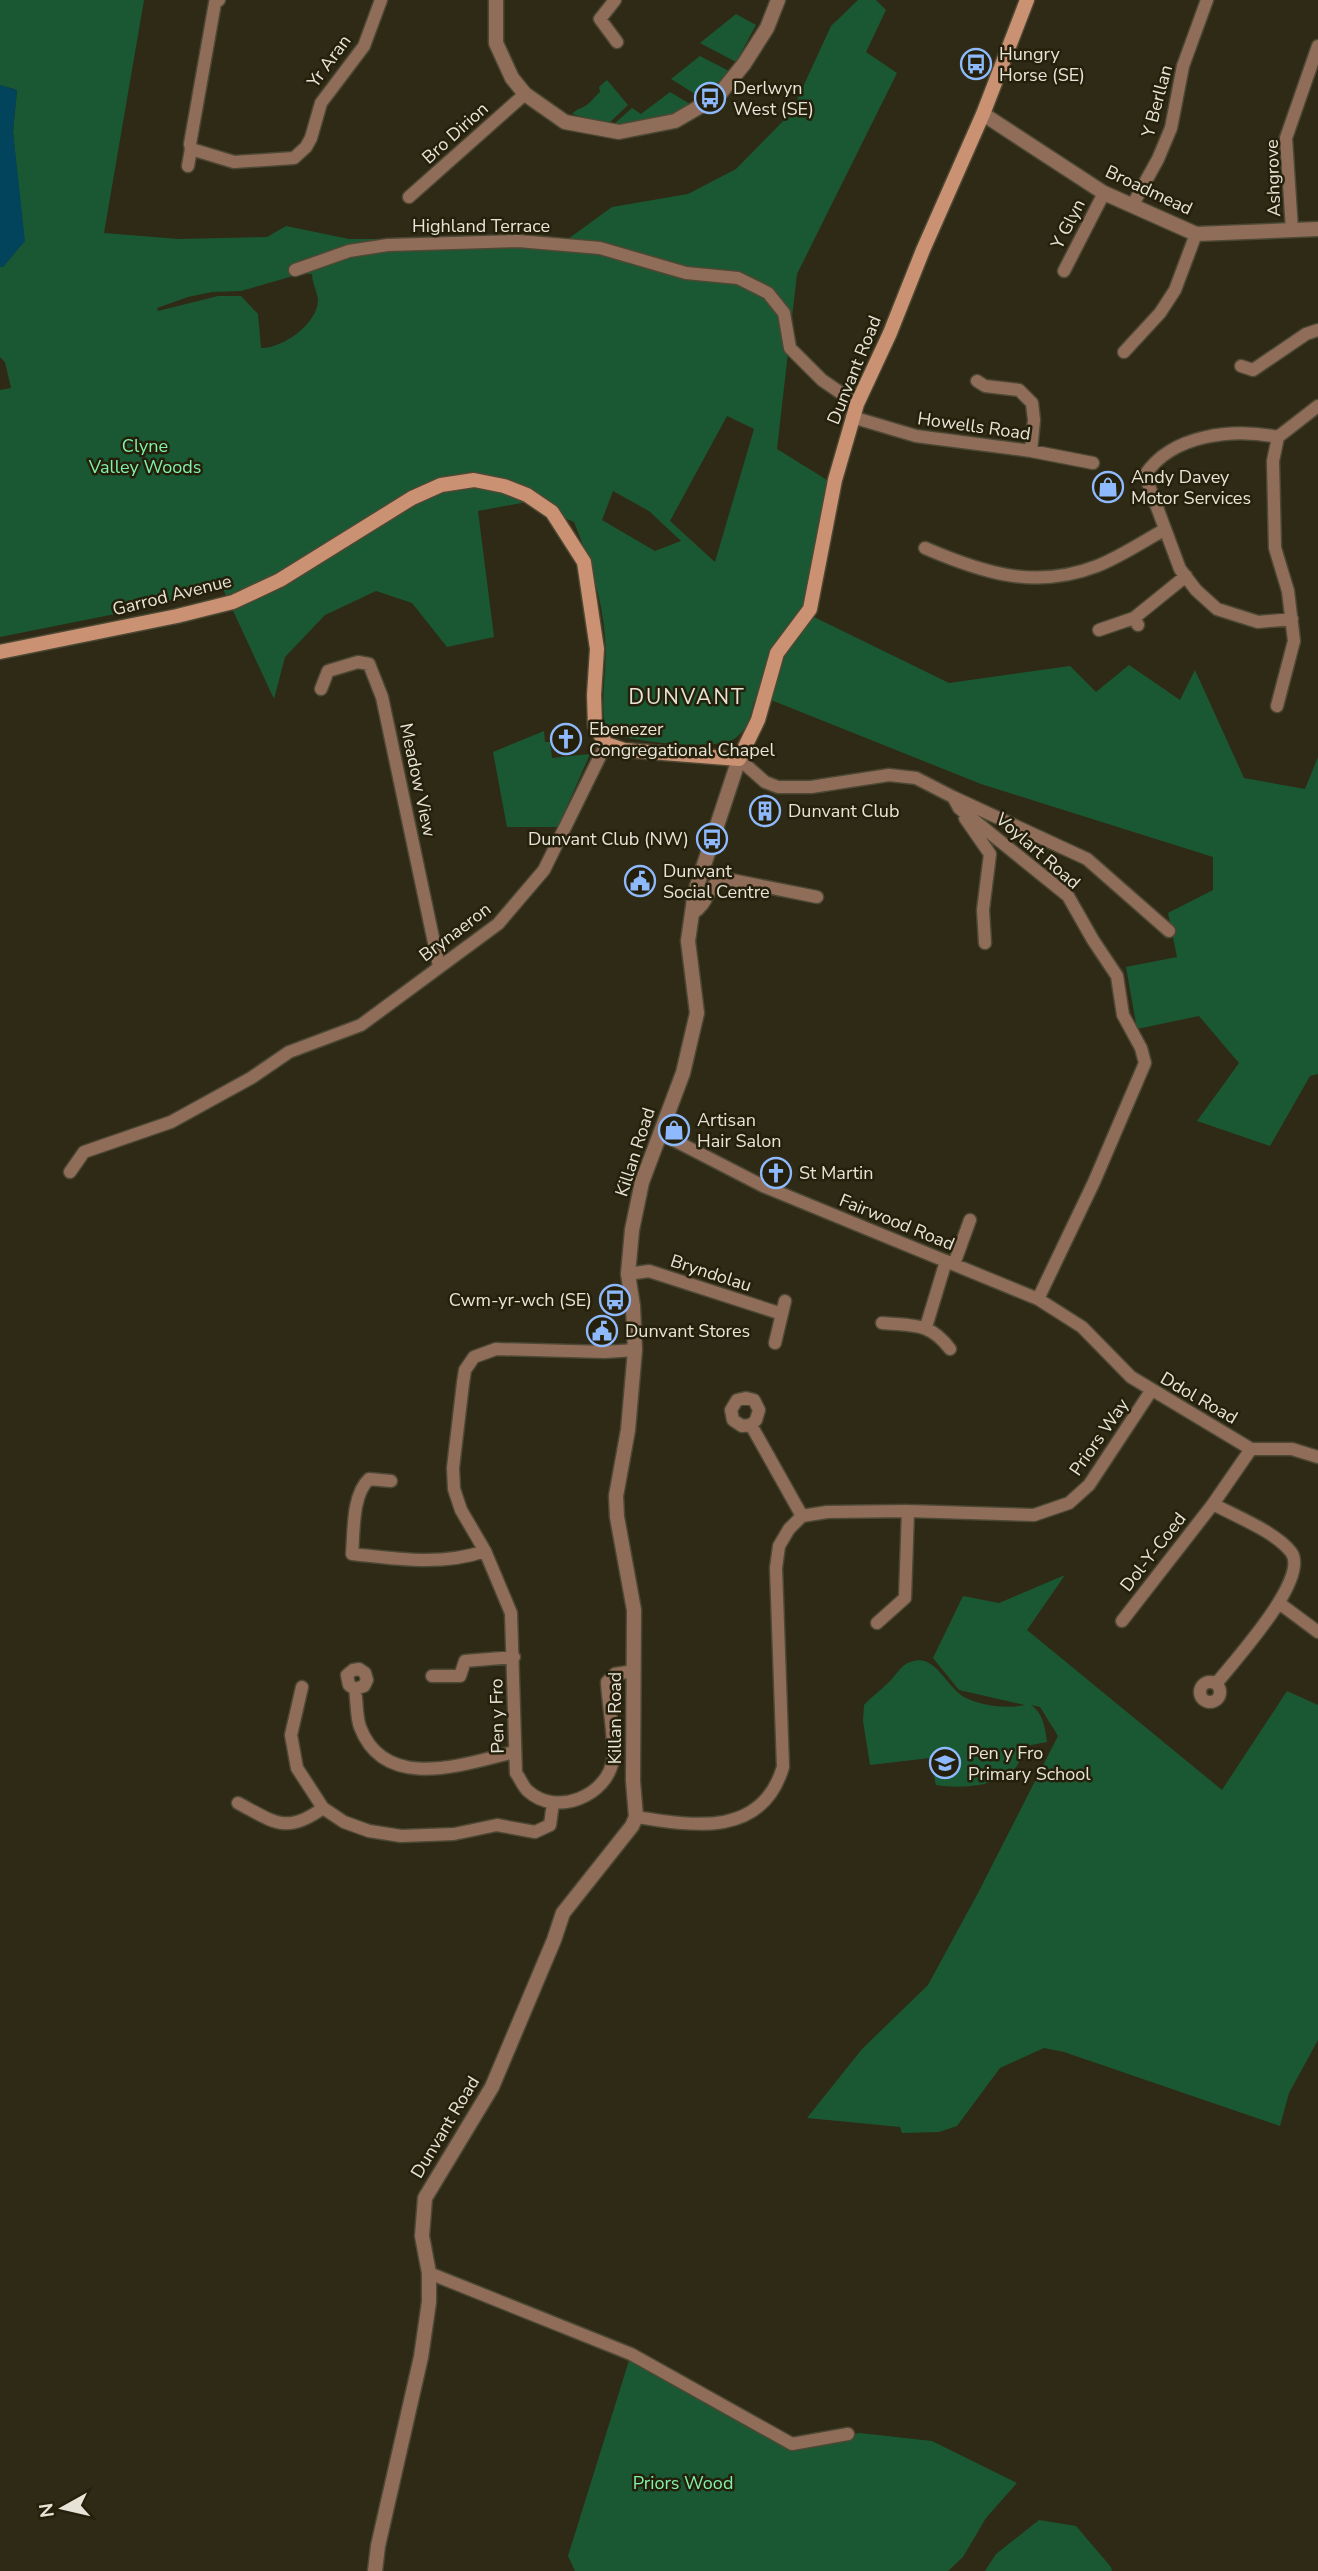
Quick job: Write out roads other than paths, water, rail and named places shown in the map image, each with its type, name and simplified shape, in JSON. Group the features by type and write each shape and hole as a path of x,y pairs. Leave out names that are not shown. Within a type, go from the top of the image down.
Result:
{"main road":[{"name":"Dunvant Road","path":"739,759 758,720 777,653 810,609 835,480 855,410 983,114 1027,0"},
{"name":"Garrod Avenue","path":"0,652 177,617 233,602 280,580 412,498 441,485 474,480 504,486 527,495 552,512 584,562 597,649 595,726 606,744"},
{"path":"606,744 624,750 739,759"}],"street":[{"path":"188,166 190,133 215,3 219,0"},
{"name":"Yr Aran","path":"191,149 234,162 294,158 311,138 321,103 364,46 380,0"},
{"path":"496,0 496,43 512,78 525,94 565,121 619,132 675,121 718,96 744,64 767,28 778,0"},
{"path":"615,0 596,16 617,42"},
{"name":"Y Berllan","path":"1132,206 1158,159 1171,128 1183,66 1207,0"},
{"name":"Ashgrove","path":"1292,230 1286,138 1318,46"},
{"name":"Bro Dirion","path":"409,197 525,94"},
{"name":"Broadmead","path":"983,114 1104,193 1196,234 1318,229"},
{"name":"Y Glyn","path":"1064,270 1104,193"},
{"path":"1125,352 1160,313 1175,290 1196,234"},
{"name":"Highland Terrace","path":"295,270 349,251 388,244 518,241 600,248 686,273 738,278 768,293 784,313 790,348 855,410"},
{"path":"1241,366 1253,370 1306,334 1318,330"},
{"path":"982,388 1019,390 1032,403 1034,420 1031,451"},
{"path":"1276,708 1294,641 1288,591 1275,548 1273,461 1278,437 1318,406"},
{"name":"Howells Road","path":"855,410 916,436 1031,451 1093,463"},
{"path":"1278,437 1254,435 1200,438 1185,443 1151,466 1145,475 1180,569 1196,590 1217,609 1258,622 1292,619"},
{"path":"925,548 947,551 982,571 1025,579 1066,576 1099,565 1164,530"},
{"path":"1099,630 1136,622 1186,576"},
{"name":"Meadow View","path":"321,689 328,671 358,662 369,664 382,697 439,966"},
{"name":"Brynaeron","path":"70,1172 84,1152 171,1122 251,1078 289,1052 362,1024 498,924 544,870 606,744"},
{"name":"Voylart Road","path":"739,759 765,782 778,787 811,787 890,775 916,778 956,803 1068,896 1117,976 1123,1016 1141,1048 1145,1063 1094,1182 1038,1299"},
{"name":"Killan Road","path":"636,1817 634,1610 617,1517 616,1496 628,1430 635,1350 628,1274 632,1230 642,1182 683,1073 697,1013 688,941 695,892 739,759"},
{"path":"956,803 1087,859 1169,931"},
{"path":"956,803 990,854 983,910 985,943"},
{"path":"692,914 703,906 714,883 722,878 817,897"},
{"name":"Fairwood Road","path":"660,1133 763,1186 1038,1299 1082,1326"},
{"path":"926,1327 950,1262 970,1220"},
{"name":"Bryndolau","path":"628,1274 649,1271 783,1308 775,1343"},
{"path":"882,1322 926,1327 940,1336 950,1349"},
{"name":"Ddol Road","path":"1082,1326 1131,1377 1251,1449"},
{"name":"Pen y Fro","path":"553,1803 528,1792 516,1773 511,1613 485,1551 461,1510 454,1489 453,1468 463,1383 466,1370 474,1357 496,1349 605,1352 635,1350"},
{"name":"Priors Way","path":"802,1516 827,1512 908,1511 1034,1515 1069,1503 1089,1485 1152,1391"},
{"path":"636,1817 686,1825 711,1825 739,1819 762,1804 777,1786 783,1767 776,1568 779,1546 789,1529 802,1516 751,1425"},
{"path":"1251,1449 1292,1449 1318,1457"},
{"name":"Dol-Y-Coed","path":"1122,1621 1213,1504 1251,1449"},
{"path":"391,1481 369,1479 362,1486 352,1553 415,1560 465,1558 485,1551"},
{"path":"1213,1504 1283,1542 1294,1555 1295,1569 1279,1603 1216,1684"},
{"path":"877,1623 905,1598 908,1511"},
{"path":"1279,1603 1318,1632"},
{"path":"432,1676 460,1676 465,1661 514,1657"},
{"path":"302,1687 291,1735 297,1768 323,1808 344,1822 401,1836 454,1834 497,1825 535,1832 550,1825 553,1803 579,1800 597,1790 606,1777 613,1759 607,1682 615,1674 634,1671"},
{"path":"355,1689 359,1725 371,1748 388,1761 411,1768 437,1769 514,1752"},
{"path":"238,1802 279,1823 295,1824 323,1808"},
{"name":"Dunvant Road","path":"375,2571 378,2546 421,2357 429,2302 429,2273 422,2236 425,2198 492,2087 563,1913 636,1817"},
{"path":"429,2273 631,2354 792,2444 848,2434"}],"water":[{"path":"0,85 17,90 13,132 25,241 3,267 0,267"}],"place":[{"name":"Hungry Horse (SE)","path":"976,64"},
{"name":"Derlwyn West (SE)","path":"710,98"},
{"name":"Andy Davey Motor Services","path":"1108,487"},
{"name":"Ebenezer Congregational Chapel","path":"566,739"},
{"name":"Dunvant Club","path":"765,811"},
{"name":"Dunvant Club (NW)","path":"712,839"},
{"name":"Dunvant Social Centre","path":"640,881"},
{"name":"Artisan Hair Salon","path":"674,1130"},
{"name":"St Martin","path":"776,1173"},
{"name":"Cwm-yr-wch (SE)","path":"615,1300"},
{"name":"Dunvant Stores","path":"602,1331"},
{"name":"Pen y Fro Primary School","path":"945,1763"}],"district":[{"name":"DUNVANT","path":"687,697"}],"park label":[{"name":"Clyne Valley Woods","path":"145,456"},
{"name":"Priors Wood","path":"683,2483"}]}
